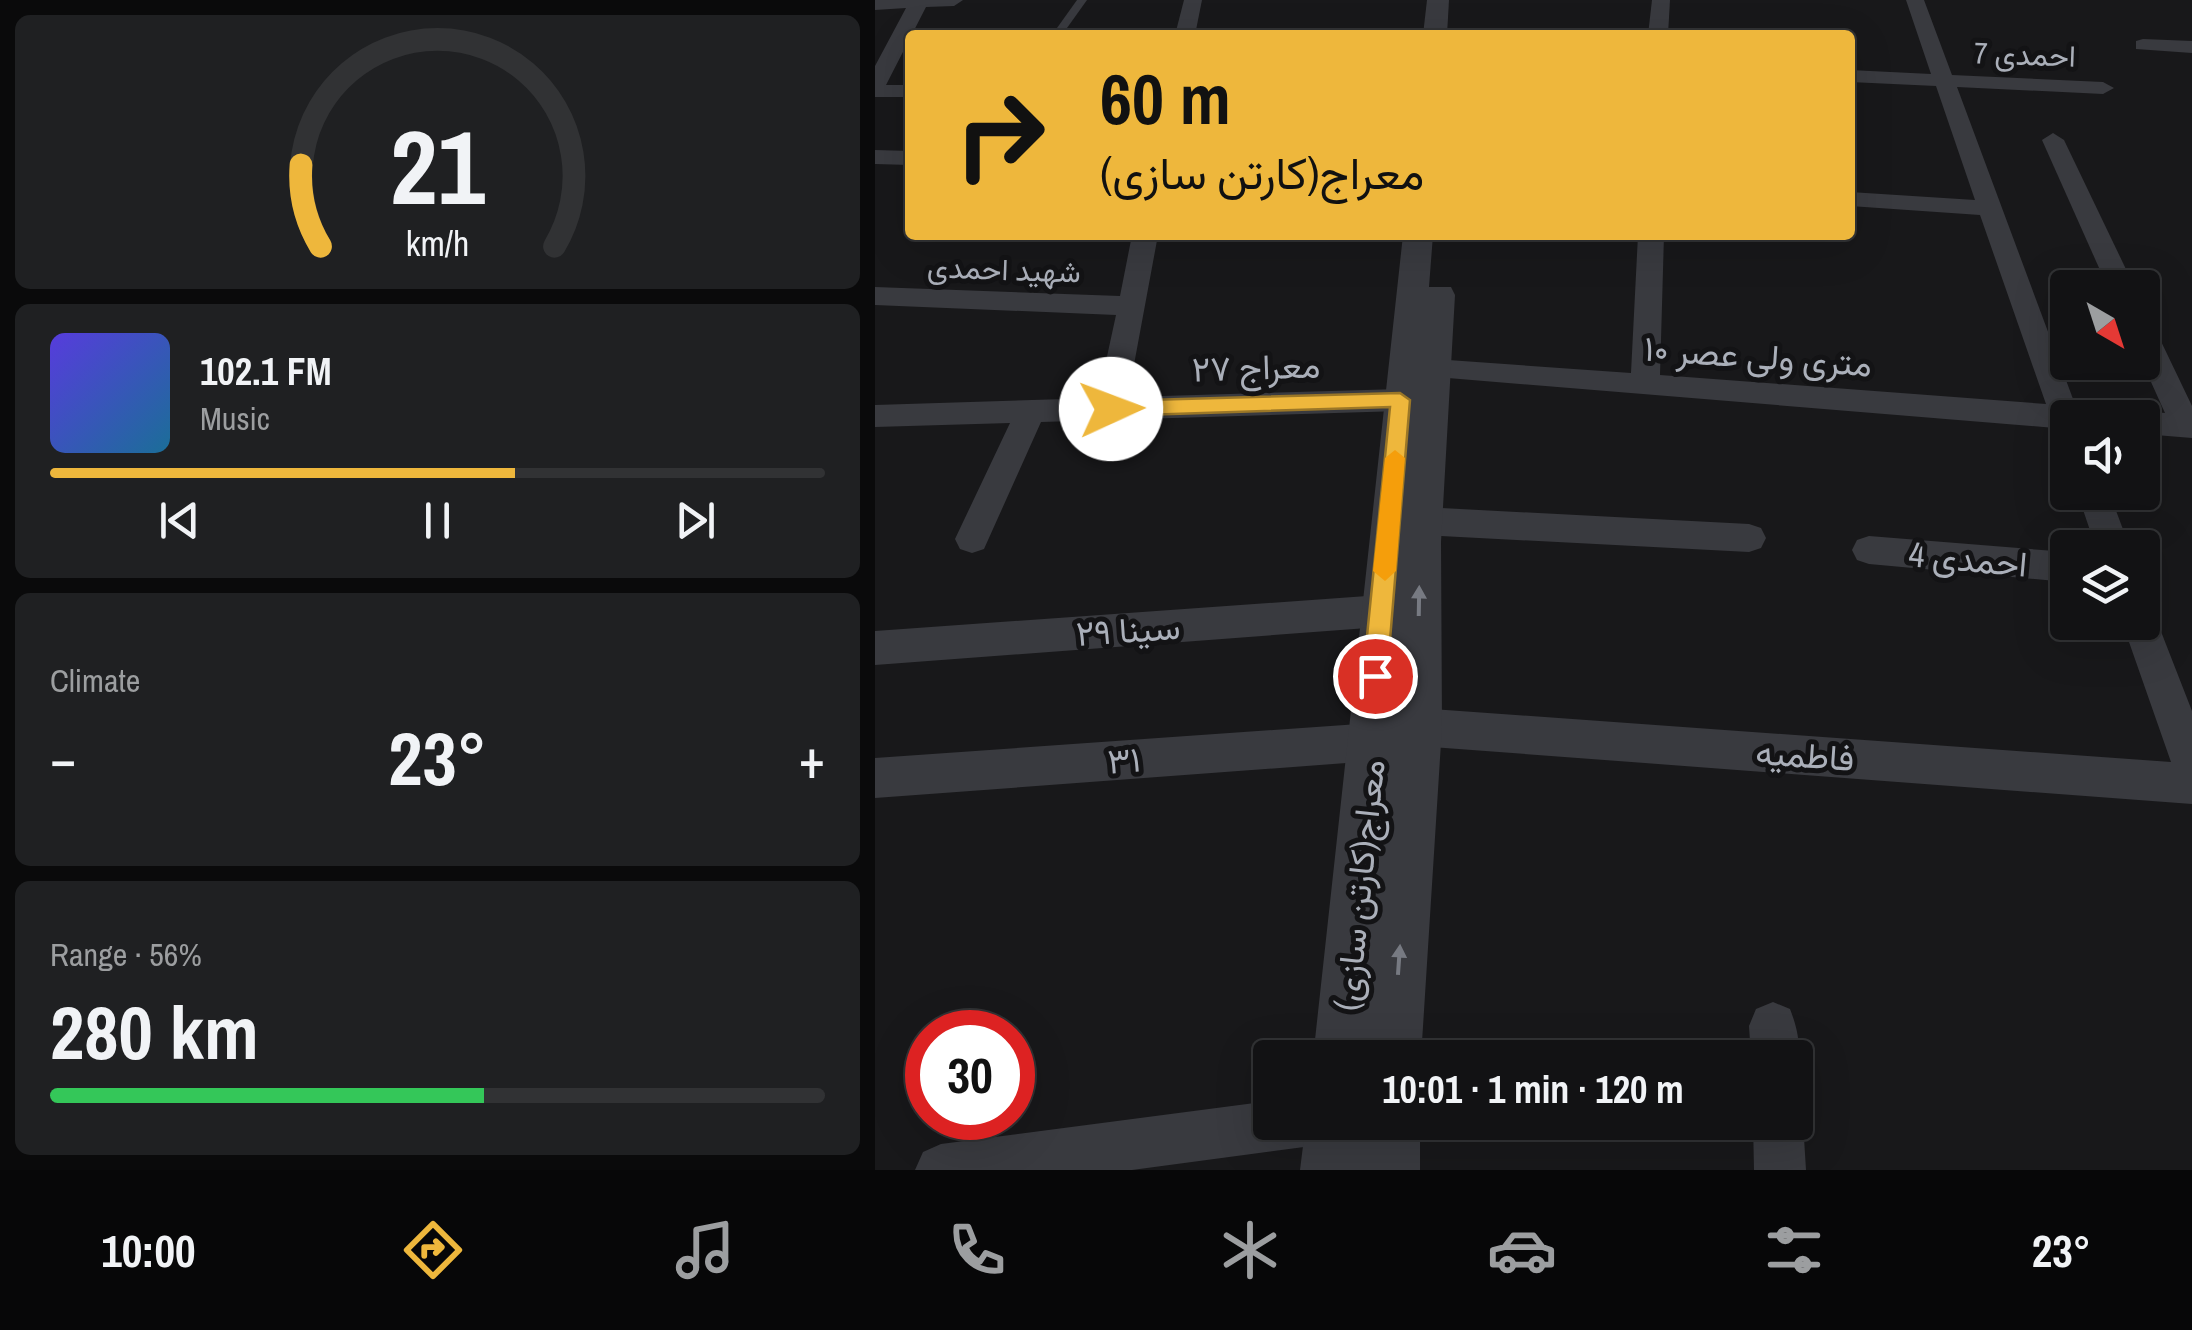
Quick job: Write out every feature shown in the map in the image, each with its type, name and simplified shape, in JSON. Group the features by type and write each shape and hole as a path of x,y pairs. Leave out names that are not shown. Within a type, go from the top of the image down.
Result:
{"street":[{"path":"875,4 953,0"},
{"path":"1186,30 1193,0"},
{"path":"1435,30 1438,0"},
{"path":"1459,30 1461,0"},
{"path":"1658,30 1661,0"},
{"path":"1915,0 2063,400"},
{"path":"905,91 875,88 919,1"},
{"path":"2143,45 2192,48"},
{"name":"احمدی 7","path":"1855,76 2103,88"},
{"path":"2053,140 2113,270"},
{"path":"875,157 905,158"},
{"path":"1855,199 1990,208"},
{"path":"1111,409 1144,240"},
{"name":"معراج(کارتن سازی)","path":"1344,1040 1417,240"},
{"name":"معراج(کارتن سازی)","path":"1392,1040 1417,727 1422,520 1444,240"},
{"path":"1645,385 1651,240"},
{"name":"شهید احمدی","path":"875,296 1131,306"},
{"path":"2160,367 2189,426"},
{"name":"۱۰ متری ولی عصر","path":"1434,369 2050,417"},
{"name":"معراج ۲۷","path":"875,416 1400,400"},
{"path":"972,539 1031,411"},
{"path":"2160,423 2189,426"},
{"path":"1422,520 1749,538"},
{"name":"احمدی 4","path":"1869,550 2050,566"},
{"name":"۲۹ سینا","path":"875,648 1381,611"},
{"path":"2147,640 2192,764"},
{"name":"فاطمیه","path":"1417,727 2192,784"},
{"name":"۳۱","path":"875,778 1373,742"},
{"path":"941,1170 1253,1129"},
{"path":"1331,1170 1334,1140"},
{"path":"1389,1170 1390,1140"},
{"path":"1779,1140 1780,1170"}],"lane":[{"path":"1061,30 1082,0"}],"slow traffic":[{"path":"1385,571 1395,458"}],"route":[{"path":"1111,409 1400,400 1375,676"}]}
